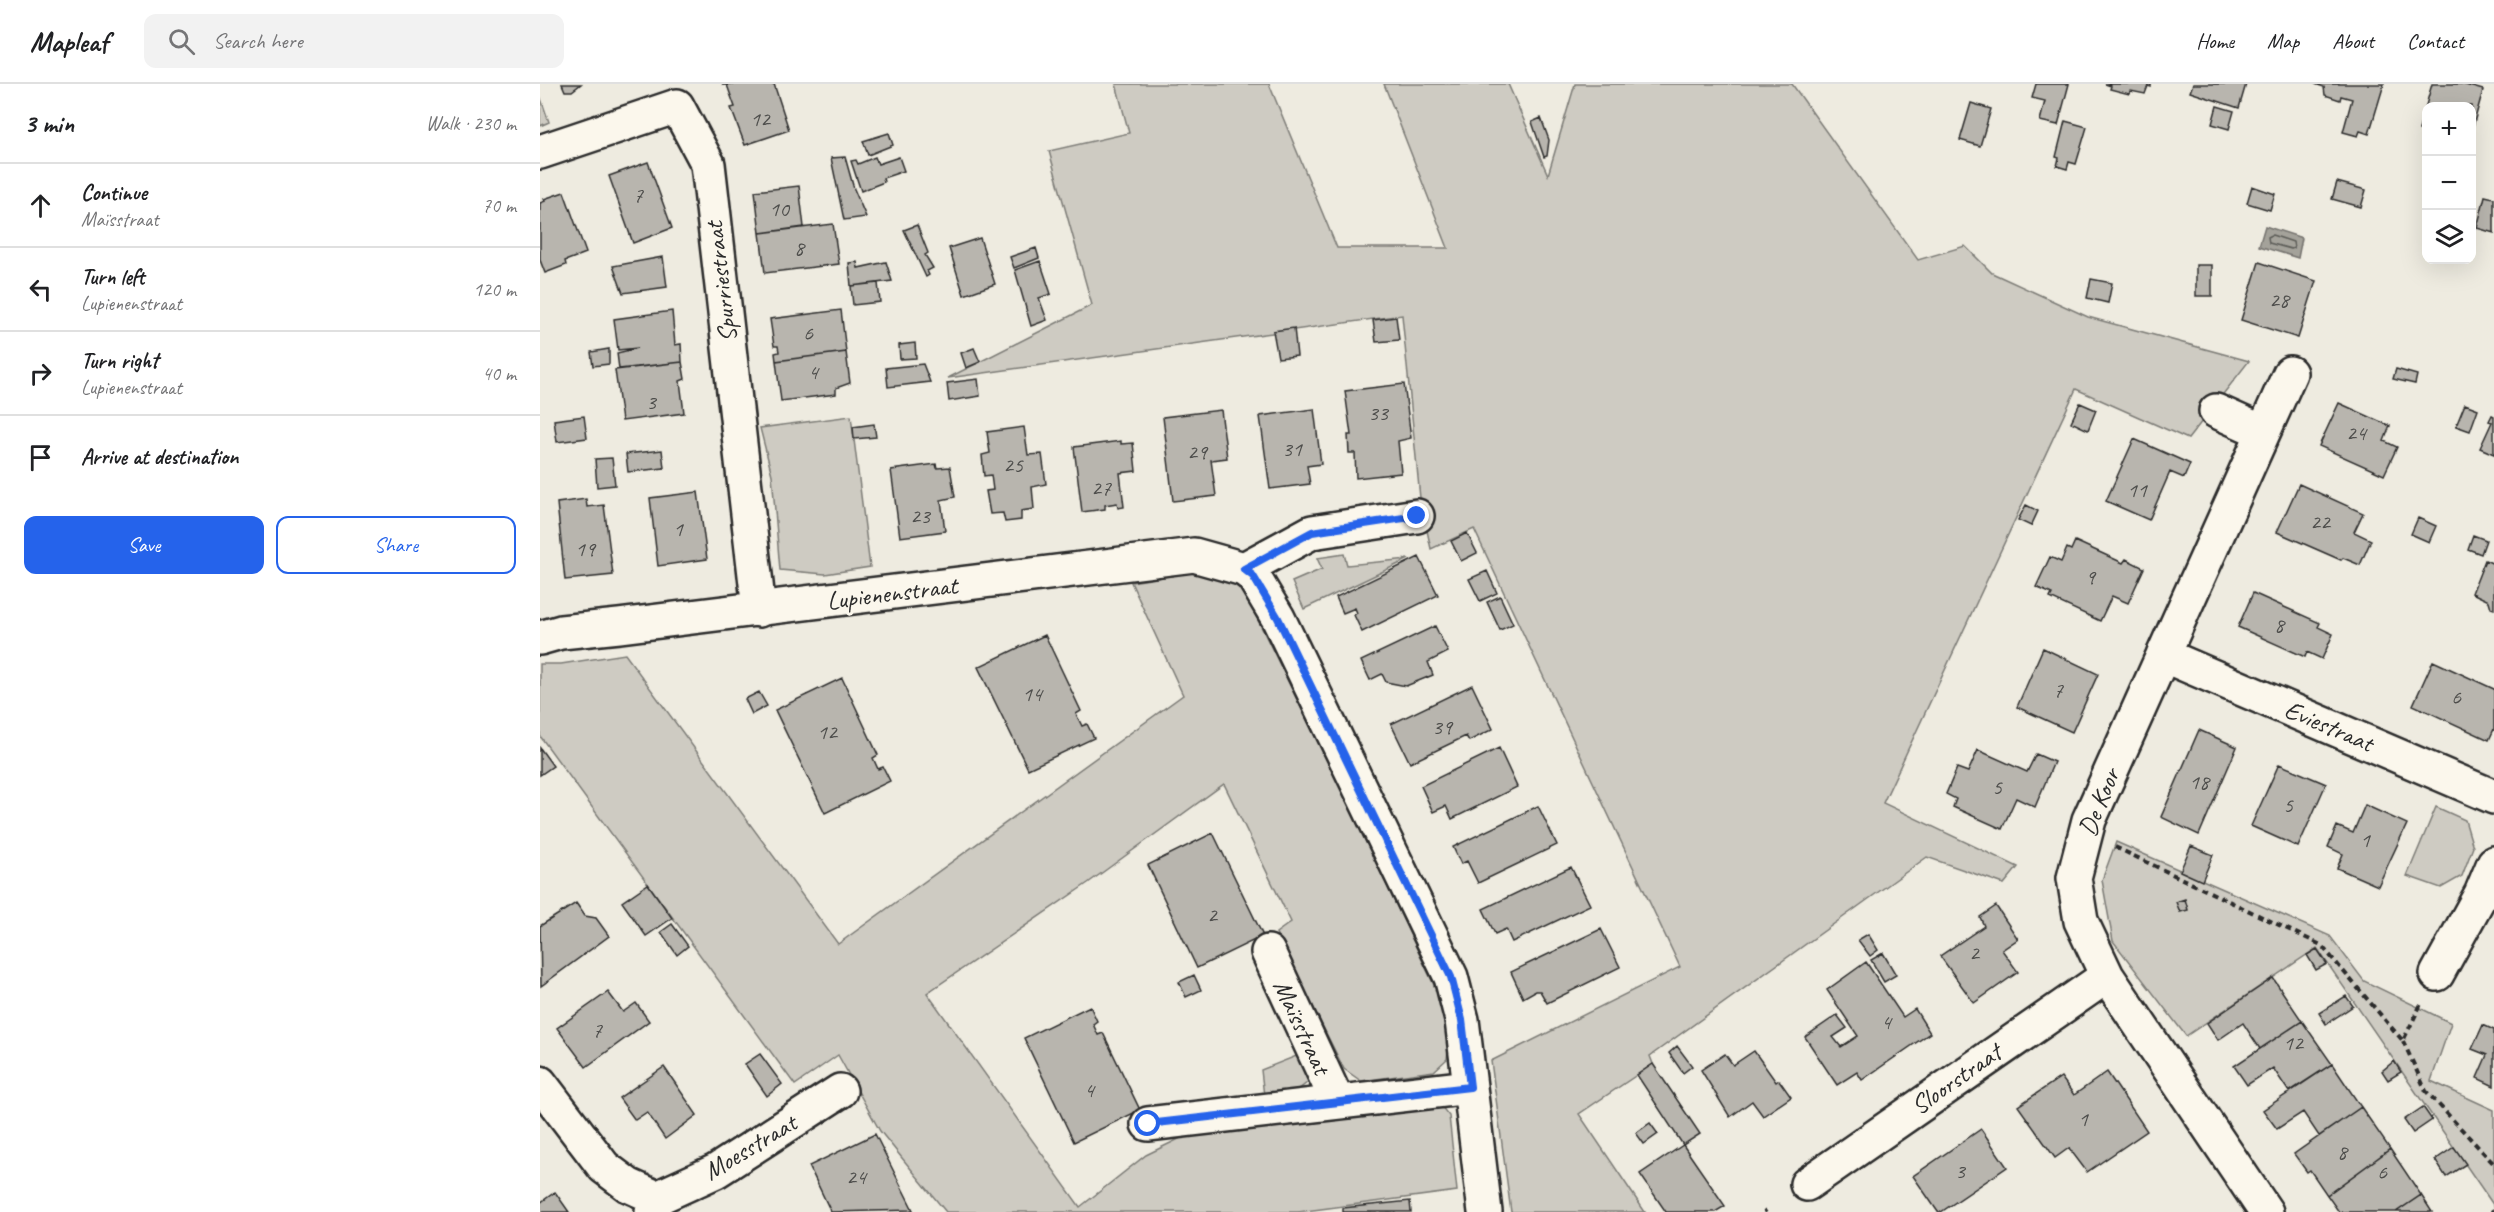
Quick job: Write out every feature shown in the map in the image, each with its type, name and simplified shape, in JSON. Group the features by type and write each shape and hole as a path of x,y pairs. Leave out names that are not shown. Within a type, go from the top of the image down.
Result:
{"street":[{"name":"Spurriestraat","path":"540,152 677,105 708,164 759,610"},
{"name":"De Koor","path":"2266,1212 2106,976 2081,921 2074,878 2089,820 2290,373"},
{"path":"2216,411 2263,432"},
{"path":"1417,516 1312,532 1244,569 1253,576 1278,618 1451,977 1462,1020 1485,1212"},
{"name":"Lupienenstraat","path":"540,638 561,632 759,610 1194,555 1244,569"},
{"name":"Eviestraat","path":"2163,655 2494,797"},
{"path":"2437,974 2481,894 2494,863"},
{"name":"Maïsstraat","path":"1268,952 1337,1101"},
{"name":"Sloorstraat","path":"1806,1184 2106,976"},
{"name":"Moesstraat","path":"540,1083 604,1167 654,1205 716,1171 840,1091"},
{"name":"Maïsstraat","path":"1148,1124 1470,1087"}],"path":[{"path":"2112,845 2321,945 2403,1041 2426,1090 2494,1164"},
{"path":"2403,1041 2421,1005"}],"shaded area":[{"path":"1116,84 1269,84 1337,248 1448,248 1384,84 1508,84 1548,175 1575,84 1792,84 1918,260 1965,246 1992,273 2088,317 2249,361 2188,439 2076,389 1883,803 2018,867 2004,884 1927,857 1650,1056 1653,1064 1579,1114 1645,1212 1511,1212 1491,1061 1680,967 1474,529 1431,549 1420,498 1402,315 948,378 1092,305 1049,151 1129,133"},
{"path":"540,96 549,122 540,126"},
{"path":"851,416 870,567 825,574 780,570 772,475 760,428"},
{"path":"1344,554 1347,565 1409,559 1304,609 1292,582 1322,569 1317,558"},
{"path":"1189,573 1222,576 1244,592 1345,797 1441,1000 1449,1041 1447,1059 1434,1071 1361,1081 1344,1069 1276,933 1291,922 1224,784 1088,883 927,993 1080,1207 1146,1155 1187,1135 1441,1106 1449,1116 1457,1191 1298,1212 946,1212 880,1131 838,1055 795,1085 540,736 540,664 561,664 625,654 838,944 1183,695 1131,582"},
{"path":"2436,807 2465,820 2473,847 2462,876 2441,888 2407,876"},
{"path":"2116,842 2330,936 2364,981 2451,1023 2431,1081 2494,1110 2494,1206 2317,948 2186,1036 2113,941 2102,880"},
{"path":"1304,1053 1309,1070 1308,1082 1294,1093 1264,1096 1261,1070"}],"water":[{"path":"2265,226 2302,238 2298,258 2259,246"}],"building":[{"path":"562,84 581,84 572,91 565,91"},
{"path":"774,84 789,130 745,145 731,108 735,107 727,85 722,85"},
{"path":"2036,84 2069,84 2058,125 2040,121 2045,101 2032,98"},
{"path":"2105,84 2151,84 2151,87 2148,86 2145,94 2131,91 2129,94 2110,89 2111,86"},
{"path":"2193,84 2246,84 2239,108 2190,92"},
{"path":"2315,84 2384,84 2369,134 2360,131 2358,136 2343,132 2352,99 2341,96 2340,100 2325,95 2324,87"},
{"path":"2432,84 2462,84 2483,90 2476,115 2476,102 2427,102"},
{"path":"1971,103 1991,109 1980,146 1960,140"},
{"path":"2217,106 2234,111 2229,129 2212,124"},
{"path":"1541,118 1549,140 1547,156 1544,157 1532,122"},
{"path":"2065,121 2087,127 2076,164 2069,162 2067,169 2057,166 2059,158 2056,157"},
{"path":"889,133 893,145 868,155 863,141"},
{"path":"845,157 854,189 866,217 844,220 831,158"},
{"path":"875,157 878,164 899,157 904,171 883,178 884,182 861,191 851,161 856,160 858,164"},
{"path":"648,162 672,228 633,243 609,176"},
{"path":"2337,182 2366,190 2361,207 2332,199"},
{"path":"799,186 804,227 760,233 755,191"},
{"path":"2252,186 2275,194 2270,210 2247,203"},
{"path":"564,192 586,253 565,261 566,265 545,273 540,260 540,203 545,201 544,199"},
{"path":"2485,196 2494,198 2494,233 2477,228"},
{"path":"833,224 839,264 765,273 760,233"},
{"path":"917,225 928,253 925,255 933,268 927,271 929,275 926,277 904,230"},
{"path":"980,238 995,284 964,295 949,248"},
{"path":"1036,248 1039,258 1014,268 1010,257"},
{"path":"663,257 667,287 623,293 613,266"},
{"path":"1040,261 1051,294 1039,298 1047,320 1031,326 1015,270"},
{"path":"857,262 858,268 886,262 892,281 851,286 849,263"},
{"path":"2259,262 2316,281 2298,338 2241,320"},
{"path":"2196,265 2212,265 2212,296 2196,296"},
{"path":"2091,279 2112,283 2108,303 2087,298"},
{"path":"878,283 880,302 853,305 851,286"},
{"path":"841,310 846,352 776,361 775,353 779,352 778,346 774,346 770,319"},
{"path":"672,311 675,345 681,344 682,362 619,369 617,353 638,348 618,350 614,319"},
{"path":"1396,317 1399,340 1376,342 1373,320"},
{"path":"1294,328 1297,356 1278,358 1273,331"},
{"path":"915,343 916,358 900,359 899,345"},
{"path":"974,348 980,362 966,368 961,353"},
{"path":"609,349 609,364 593,366 591,352"},
{"path":"846,352 850,383 836,388 836,394 781,401 776,361"},
{"path":"682,362 685,379 680,381 684,413 622,421 615,370"},
{"path":"923,364 930,382 888,387 886,368"},
{"path":"2396,369 2417,375 2415,384 2393,379"},
{"path":"978,379 980,396 949,401 947,383"},
{"path":"1404,384 1411,438 1398,441 1401,473 1356,478 1355,453 1349,453 1348,435 1351,435 1345,391"},
{"path":"2080,403 2096,410 2088,430 2071,422"},
{"path":"2339,403 2390,426 2384,441 2397,447 2384,475 2319,446"},
{"path":"2465,404 2478,409 2470,431 2456,426"},
{"path":"1314,409 1321,464 1307,466 1310,484 1270,489 1260,416"},
{"path":"1221,410 1227,458 1211,460 1216,496 1173,501 1163,417"},
{"path":"2492,415 2494,416 2494,454 2480,448 2492,422 2489,421"},
{"path":"584,416 587,438 557,442 554,420"},
{"path":"874,424 876,437 854,439 853,427"},
{"path":"1024,427 1028,455 1042,454 1046,484 1032,487 1034,509 1021,511 1021,520 1005,522 1003,513 990,514 986,491 993,490 991,475 984,476 982,455 990,453 987,432"},
{"path":"2134,439 2190,464 2184,478 2170,472 2149,520 2106,501"},
{"path":"1121,441 1121,444 1133,443 1136,471 1120,473 1124,507 1118,508 1117,503 1105,505 1105,509 1082,512 1074,447"},
{"path":"662,450 664,468 628,472 626,454"},
{"path":"612,458 615,485 597,487 595,459"},
{"path":"936,464 937,468 950,467 955,497 941,500 945,531 900,537 891,470"},
{"path":"2299,484 2363,513 2354,532 2371,540 2360,565 2343,558 2341,560 2277,532"},
{"path":"698,492 707,559 658,566 650,498"},
{"path":"586,499 587,507 604,505 613,575 565,580 557,503"},
{"path":"2026,505 2038,511 2031,526 2018,520"},
{"path":"2418,518 2436,526 2429,542 2411,534"},
{"path":"1467,533 1477,553 1461,561 1451,541"},
{"path":"2473,535 2486,540 2481,554 2468,549"},
{"path":"2075,541 2123,563 2126,559 2144,568 2128,603 2112,596 2100,621 2050,598 2052,594 2036,587 2050,557 2061,562 2067,548 2071,550"},
{"path":"1419,557 1438,595 1362,632 1354,615 1357,613 1355,608 1343,613 1336,597"},
{"path":"2485,560 2494,564 2494,609 2491,608 2489,601 2472,593"},
{"path":"1487,571 1497,593 1480,601 1469,579"},
{"path":"2253,593 2320,623 2318,627 2333,634 2322,659 2307,652 2305,657 2238,627"},
{"path":"1500,596 1513,624 1500,630 1487,602"},
{"path":"1435,626 1448,652 1428,662 1433,675 1406,686 1386,682 1382,674 1370,680 1361,661"},
{"path":"1045,635 1081,711 1076,714 1082,726 1087,724 1094,738 1028,769 978,667"},
{"path":"2043,648 2098,674 2072,732 2017,707"},
{"path":"2433,661 2494,689 2494,729 2489,740 2413,705"},
{"path":"842,678 878,755 873,758 878,769 883,767 890,781 825,813 775,710"},
{"path":"1472,685 1493,729 1469,741 1466,736 1410,763 1391,724"},
{"path":"759,692 767,706 752,714 745,699"},
{"path":"2199,730 2237,747 2199,835 2161,817"},
{"path":"540,748 553,766 540,775"},
{"path":"1499,748 1517,787 1452,819 1446,806 1433,812 1421,786"},
{"path":"1978,750 2027,772 2036,754 2054,762 2035,807 2016,798 2002,829 1953,807 1956,799 1946,794 1957,768 1968,772"},
{"path":"2279,764 2326,784 2298,847 2251,826"},
{"path":"2365,805 2407,824 2378,886 2337,868 2343,854 2328,847 2337,826 2353,833"},
{"path":"1538,806 1557,845 1478,883 1467,861 1461,864 1453,847"},
{"path":"1213,833 1263,936 1197,968 1148,865"},
{"path":"2191,846 2213,855 2202,881 2180,871"},
{"path":"1571,867 1590,905 1512,942 1506,929 1495,934 1483,909"},
{"path":"648,884 672,918 646,936 622,902"},
{"path":"2185,899 2188,910 2180,912 2176,902"},
{"path":"576,903 585,916 596,918 609,936 541,986 540,926"},
{"path":"1996,906 2018,939 2002,950 2018,972 1974,1003 1940,956 1984,926 1980,917"},
{"path":"672,924 688,946 677,955 661,932"},
{"path":"1601,929 1620,967 1547,1003 1540,991 1535,991 1523,998 1511,972"},
{"path":"1868,934 1878,950 1870,956 1858,940"},
{"path":"2317,949 2327,964 2316,970 2307,955"},
{"path":"1883,953 1896,975 1884,982 1871,960"},
{"path":"1866,962 1903,1017 1915,1009 1930,1033 1862,1080 1857,1072 1837,1085 1805,1037 1837,1015 1847,1028 1833,1037 1841,1047 1858,1036 1827,990"},
{"path":"1194,975 1201,990 1186,997 1179,982"},
{"path":"2273,978 2302,1021 2260,1049 2243,1023 2218,1040 2207,1023"},
{"path":"608,992 623,1012 636,1003 649,1021 586,1067 557,1028"},
{"path":"2346,996 2353,1006 2326,1024 2319,1013"},
{"path":"1090,1006 1097,1021 1093,1024 1098,1035 1103,1033 1140,1110 1074,1142 1024,1038"},
{"path":"2302,1021 2332,1064 2289,1092 2273,1068 2247,1085 2234,1066"},
{"path":"2483,1025 2494,1030 2494,1086 2477,1078 2487,1055 2472,1049"},
{"path":"1677,1046 1692,1066 1683,1073 1669,1053"},
{"path":"1754,1051 1776,1082 1779,1080 1791,1097 1763,1116 1752,1101 1730,1117 1701,1070 1725,1054 1733,1065"},
{"path":"760,1054 782,1084 767,1096 745,1064"},
{"path":"2394,1061 2401,1072 2388,1080 2382,1071"},
{"path":"1653,1064 1700,1134 1683,1145 1637,1075"},
{"path":"2332,1064 2361,1107 2319,1136 2303,1112 2277,1129 2263,1110"},
{"path":"664,1067 697,1115 665,1139 647,1112 635,1120 619,1098"},
{"path":"2107,1072 2147,1131 2087,1172 2069,1148 2055,1158 2018,1106 2061,1077 2074,1095"},
{"path":"2361,1107 2390,1149 2327,1195 2310,1170 2307,1172 2294,1154"},
{"path":"2423,1107 2432,1120 2413,1133 2404,1120"},
{"path":"1650,1123 1658,1134 1644,1144 1636,1133"},
{"path":"1981,1129 2007,1167 1938,1212 1913,1176"},
{"path":"875,1134 913,1210 831,1212 809,1166"},
{"path":"1683,1145 1725,1206 1715,1212 1666,1212 1640,1174"},
{"path":"2454,1147 2466,1164 2446,1177 2435,1160"},
{"path":"2390,1149 2421,1195 2396,1212 2339,1212 2327,1195"},
{"path":"555,1192 569,1212 540,1212 540,1203"},
{"path":"2421,1195 2432,1212 2396,1212"},
{"path":"1410,1201 1411,1212 1343,1212 1343,1208"}],"route":[{"path":"1148,1124 1470,1087 1462,1020 1451,977 1278,618 1253,576 1244,569 1312,532 1417,516"}]}
